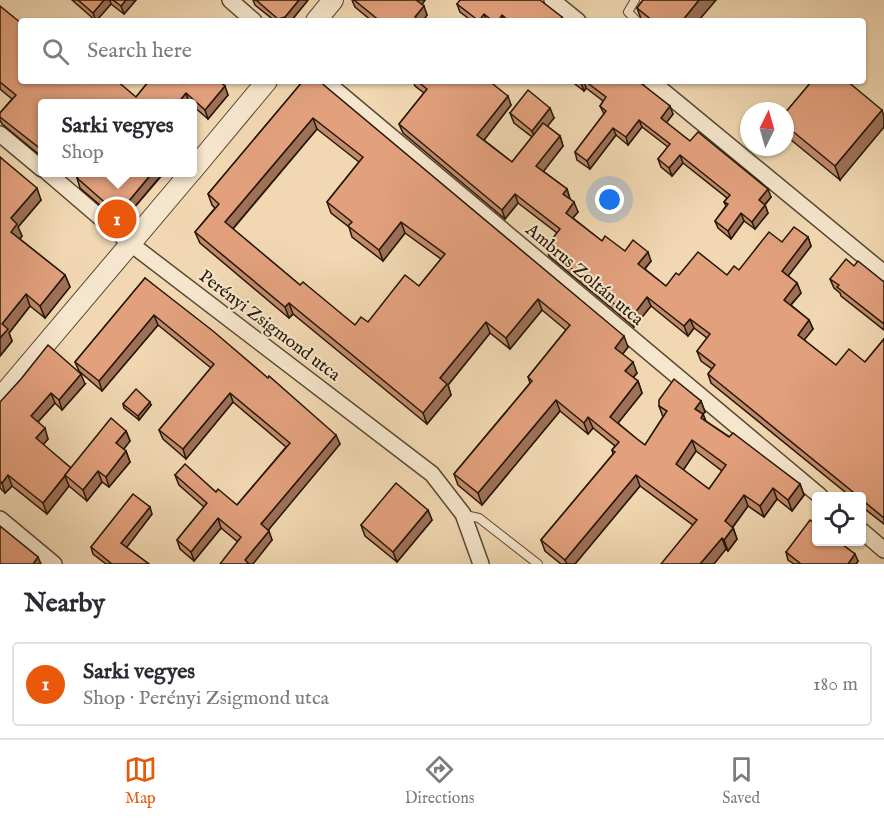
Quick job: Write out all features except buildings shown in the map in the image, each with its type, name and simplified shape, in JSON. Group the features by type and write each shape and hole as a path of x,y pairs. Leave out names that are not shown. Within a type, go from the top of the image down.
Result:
{"street":[{"path":"230,0 251,18"},
{"path":"318,18 333,0"},
{"path":"552,0 574,18"},
{"path":"197,165 264,84"},
{"name":"Ambrus Zoltán utca","path":"329,84 815,492"},
{"path":"655,84 884,273"},
{"path":"0,134 38,166"},
{"name":"Perényi Zsigmond utca","path":"52,177 131,244 432,474 463,514 481,564"},
{"path":"0,398 187,177"},
{"path":"0,519 54,564"},
{"path":"866,535 884,550"}],"lane":[{"path":"634,18 628,12 635,0"},
{"name":"Perényi Zsigmond utca","path":"463,514 479,518 538,564"}],"place":[{"name":"Sarki vegyes","path":"117,219"}]}
